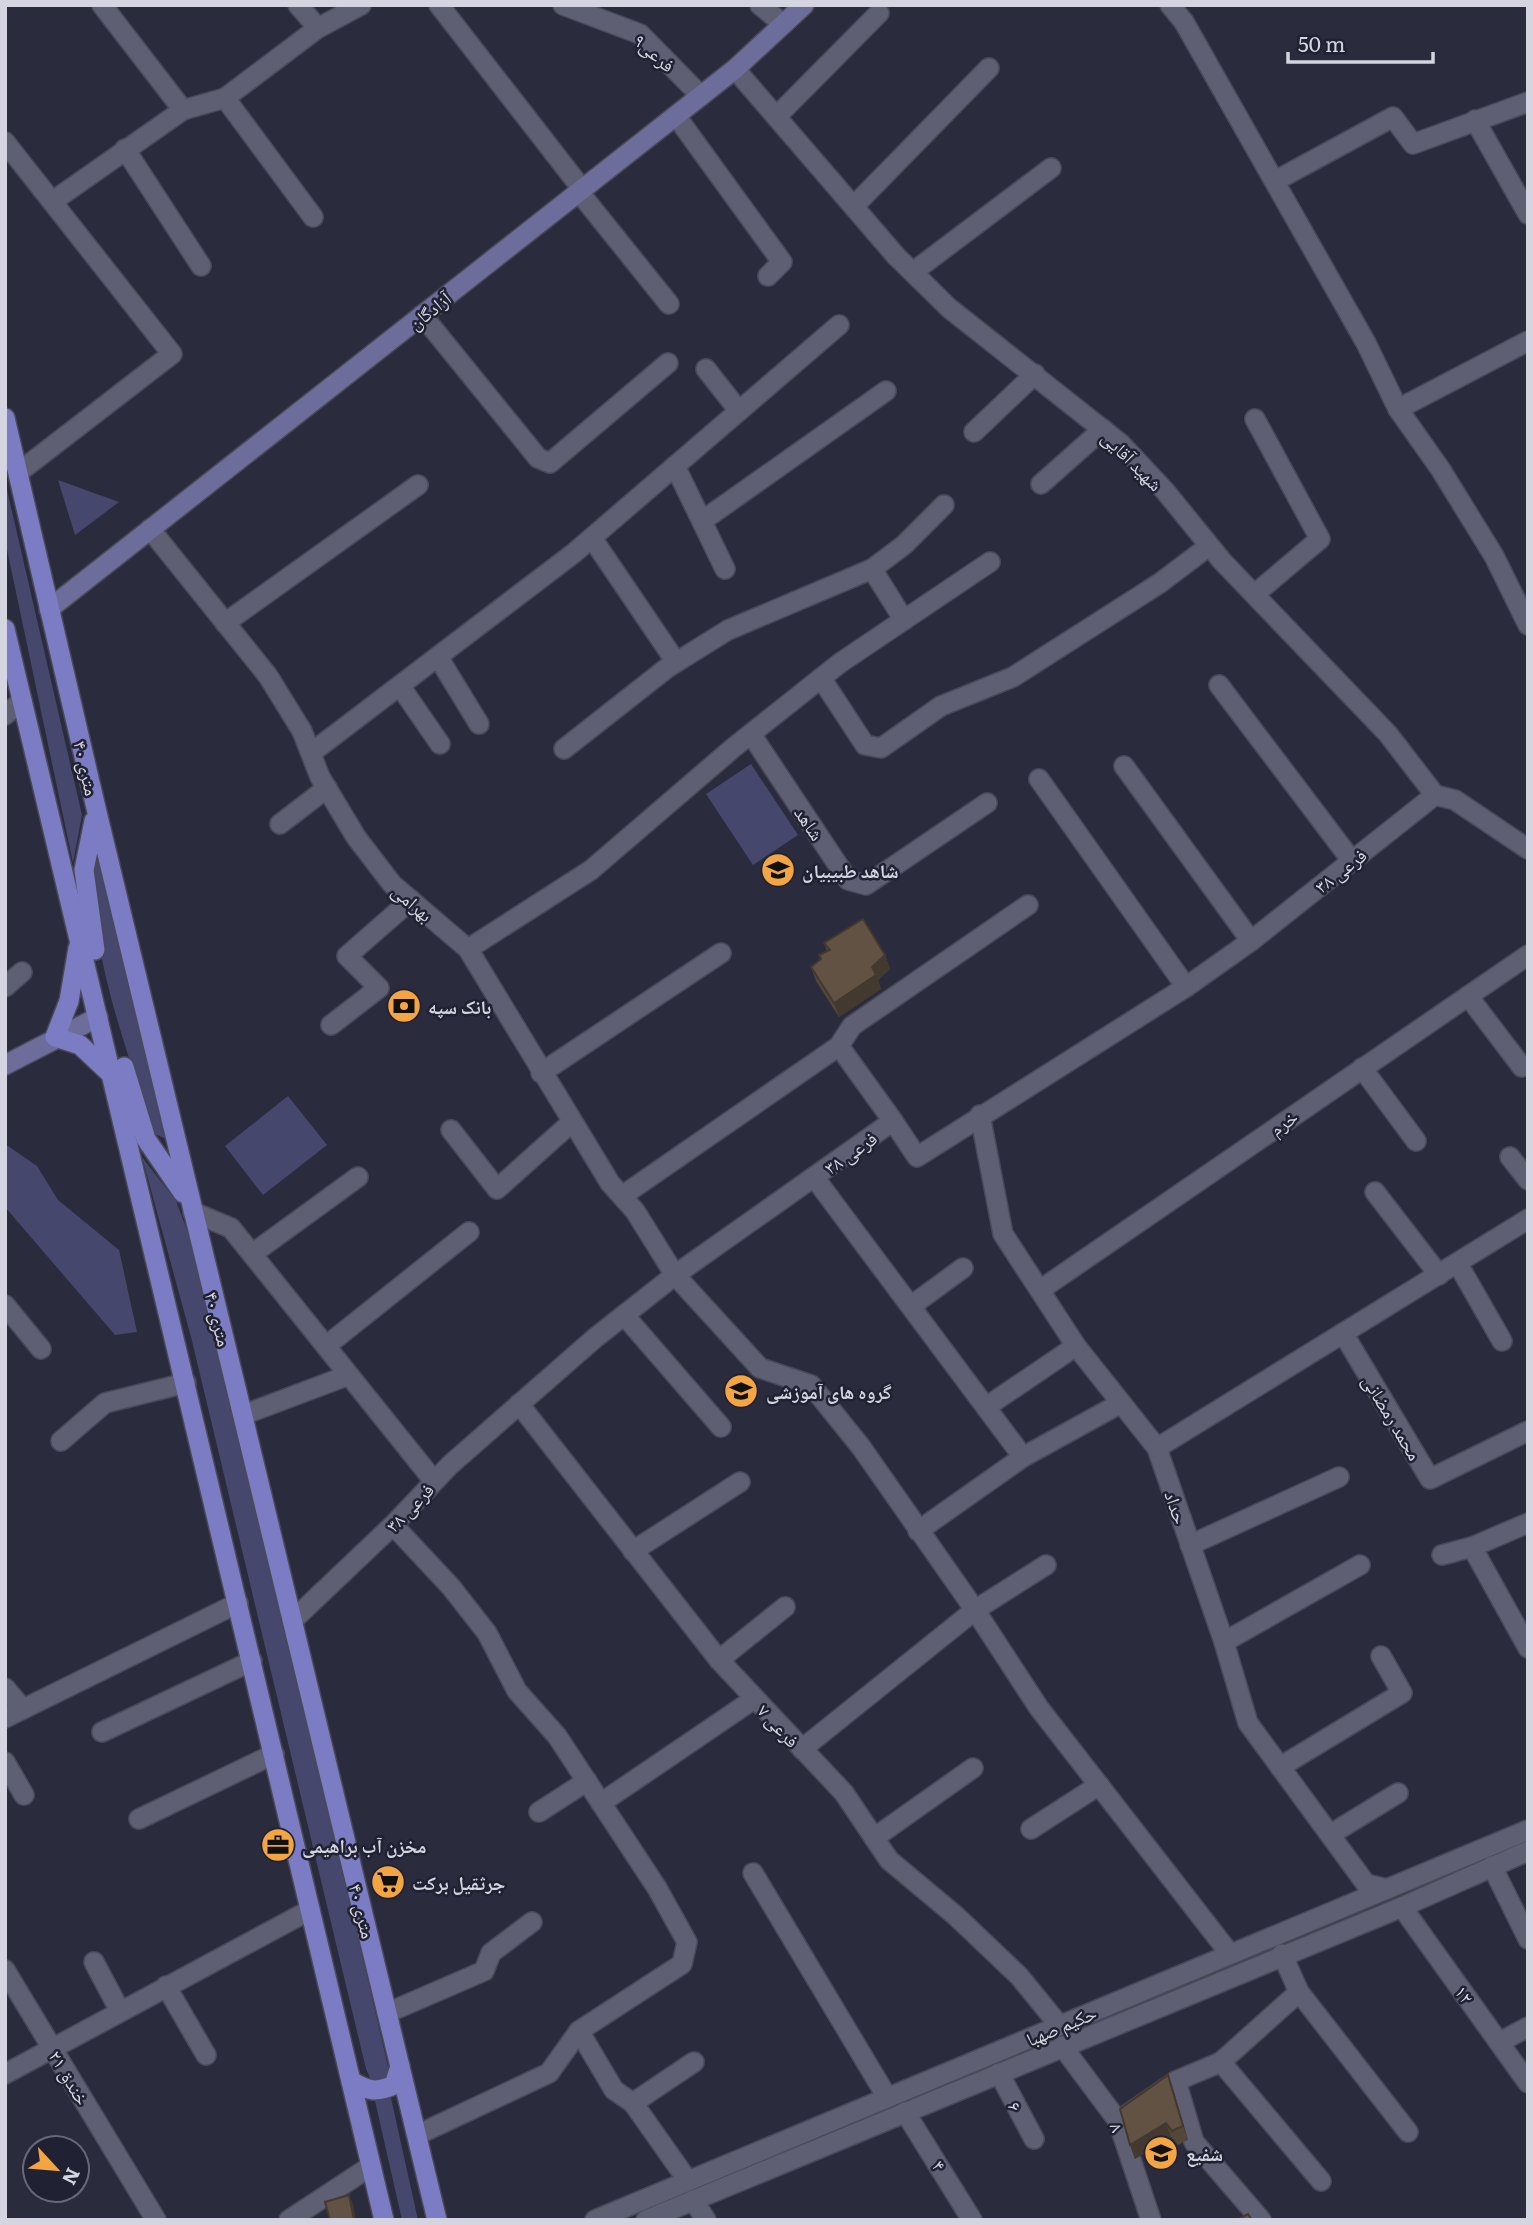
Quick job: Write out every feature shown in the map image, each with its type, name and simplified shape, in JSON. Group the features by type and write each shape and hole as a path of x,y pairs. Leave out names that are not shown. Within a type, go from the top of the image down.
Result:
{"main road":[{"name":"آزادگان","path":"48,609 736,69 804,5"},
{"name":"۴۰ متری","path":"5,418 48,609 438,2219"},
{"path":"5,629 384,2220"},
{"path":"5,1065 98,1017 107,1000 91,933 84,870 96,808"},
{"path":"55,1037 69,1001 79,937"},
{"path":"98,1017 116,1036 146,1139 176,1179 193,1212"},
{"path":"55,1037 80,1045 113,1077"},
{"path":"351,2081 368,2091 382,2091 394,2085 400,2066"}],"street":[{"path":"102,5 183,110"},
{"path":"298,5 318,28"},
{"path":"53,201 183,110 225,98 318,28 361,5"},
{"path":"439,5 668,304"},
{"name":"فرعی۹","path":"563,5 640,34 701,96"},
{"path":"760,5 783,24"},
{"path":"1170,5 1184,22 1275,181 1366,343 1398,409 1441,470 1494,556 1528,625"},
{"path":"777,116 879,13"},
{"path":"855,205 989,68"},
{"name":"شهید آقایی","path":"736,69 913,272 949,308 1103,429 1165,491 1209,546 1388,734 1436,795 1455,800 1528,849"},
{"path":"225,98 313,217"},
{"path":"1275,181 1393,117 1413,144 1528,102"},
{"path":"676,116 782,262 768,276"},
{"path":"1475,120 1528,214"},
{"path":"5,142 172,354 19,472"},
{"path":"125,149 201,266"},
{"path":"913,272 1051,168"},
{"path":"422,315 538,458 550,463 668,363"},
{"path":"311,754 592,538 839,325"},
{"path":"1398,409 1528,341"},
{"path":"706,369 739,411"},
{"path":"974,432 1035,373"},
{"path":"702,521 886,391"},
{"path":"1255,419 1320,539 1255,594"},
{"path":"1041,484 1103,429"},
{"path":"675,466 725,569"},
{"path":"225,623 418,485"},
{"path":"564,749 676,662 728,630 872,569 904,545 944,505"},
{"name":"بهرامی","path":"150,529 268,676 302,731 327,788 356,837 392,884 468,949 572,1122 635,1211 675,1275 760,1368 811,1385 861,1447 975,1610 1039,1709 1230,1954"},
{"path":"592,538 676,662"},
{"path":"821,678 865,745 881,748 942,706 1013,677 1160,583 1209,546"},
{"path":"468,949 591,870 821,678 990,562"},
{"path":"872,569 904,620"},
{"path":"438,657 479,724"},
{"path":"1219,685 1352,861"},
{"path":"400,686 440,744"},
{"path":"5,715 22,701"},
{"name":"شاهد","path":"751,734 848,880 857,883 866,885 987,803"},
{"path":"1124,766 1251,941"},
{"path":"1039,779 1186,987"},
{"path":"280,824 327,788"},
{"name":"فرعی ۳۸","path":"292,1621 435,1482 519,1405 675,1275 893,1121 917,1157 1186,987 1251,941 1436,795"},
{"path":"331,1025 379,988 347,956 411,900"},
{"path":"622,1196 839,1046 852,1026 1028,905"},
{"path":"541,1073 721,953"},
{"name":"خرم","path":"1040,1290 1528,955"},
{"path":"5,988 22,972"},
{"path":"1468,996 1522,1067"},
{"path":"839,1046 893,1121"},
{"path":"1362,1068 1416,1141"},
{"name":"حداد","path":"980,1115 1003,1234 1076,1346 1157,1448 1224,1642 1248,1723 1366,1884 1387,1889"},
{"path":"451,1130 498,1189 572,1122"},
{"path":"1510,1157 1528,1180"},
{"path":"252,1254 358,1177"},
{"path":"814,1177 1023,1457"},
{"path":"1374,1192 1439,1275"},
{"path":"193,1212 231,1228 435,1482"},
{"path":"1157,1448 1439,1275 1525,1228"},
{"path":"326,1346 469,1232"},
{"path":"1458,1264 1502,1341"},
{"path":"911,1306 963,1268"},
{"path":"5,1305 41,1349"},
{"path":"624,1315 721,1427"},
{"name":"محمد رمضانی","path":"1343,1334 1430,1479 1528,1431"},
{"path":"986,1407 1076,1346"},
{"path":"243,1415 349,1375"},
{"path":"61,1441 105,1403 186,1383"},
{"path":"918,1531 1023,1457 1121,1402"},
{"name":"فرعی ۷","path":"519,1405 719,1660 844,1793 889,1860 956,1916 1019,1976 1059,2025"},
{"path":"1191,1545 1339,1477"},
{"path":"634,1551 740,1482"},
{"path":"1442,1555 1472,1547 1528,1523"},
{"path":"393,1525 451,1587 487,1633 517,1691 557,1736 687,1942 682,1964 579,2031 548,2073 417,2135"},
{"path":"1472,1547 1526,1642"},
{"path":"802,1749 975,1610 1046,1565"},
{"path":"1224,1642 1360,1565"},
{"path":"5,1718 238,1603"},
{"path":"719,1660 785,1607"},
{"path":"1279,1767 1402,1693 1381,1656"},
{"path":"102,1732 251,1661"},
{"path":"5,1688 23,1709"},
{"path":"601,1803 754,1699"},
{"path":"139,1819 274,1754"},
{"path":"5,1762 24,1795"},
{"path":"874,1838 973,1768"},
{"path":"539,1812 587,1781"},
{"path":"1031,1829 1099,1784"},
{"path":"1331,1834 1398,1793"},
{"name":"حکیم صهبا","path":"595,2220 1528,1830"},
{"name":"حکیم صهبا","path":"646,2220 1282,1954 1402,1907 1528,1851"},
{"path":"1492,1866 1528,1939"},
{"path":"752,1873 887,2097"},
{"name":"۱۲","path":"1387,1889 1528,2082"},
{"path":"5,2074 310,1910"},
{"path":"387,2013 484,1970 491,1953 532,1922"},
{"path":"1282,1954 1299,1992 1408,2132"},
{"path":"94,1962 120,2011"},
{"name":"۲۱ خندق","path":"5,1970 156,2220"},
{"path":"166,1986 206,2055"},
{"path":"1118,2121 1176,2081 1221,2062 1299,1992"},
{"path":"1500,2042 1528,2027"},
{"path":"579,2031 614,2090 634,2103 688,2181"},
{"name":"۸","path":"1062,2046 1118,2121 1151,2220"},
{"path":"634,2103 694,2062"},
{"path":"1221,2062 1321,2181"},
{"name":"۶","path":"999,2073 1034,2139"},
{"path":"1176,2081 1194,2142 1261,2220"},
{"name":"۴","path":"905,2112 972,2220"},
{"path":"289,2220 371,2166"},
{"path":"693,2200 706,2220"}],"shaded area":[{"path":"58,480 119,502 75,535"},
{"path":"5,481 82,815 73,863 5,540"},
{"path":"751,764 798,835 753,865 706,794"},
{"path":"99,847 166,1139 155,1134 109,991 95,913 94,878"},
{"path":"288,1096 327,1145 263,1195 225,1146"},
{"path":"5,1144 37,1166 58,1200 119,1250 137,1332 115,1335 5,1207"},
{"path":"142,1157 176,1201 189,1235 257,1506 391,2079 372,2082 366,2069 192,1341"},
{"path":"391,2098 418,2220 402,2220 375,2101"}],"building":[{"path":"863,919 885,955 872,967 876,975 834,1003 811,967 821,959 819,955 830,950 824,943"},
{"path":"1168,2075 1183,2126 1172,2131 1166,2123 1130,2145 1120,2109"},
{"path":"349,2195 354,2220 330,2220 325,2202"},
{"path":"1248,2214 1252,2220 1237,2220"}],"place":[{"name":"شاهد طبیبیان","path":"778,870"},
{"name":"بانک سپه","path":"404,1006"},
{"name":"گروه های آموزشی","path":"741,1391"},
{"name":"مخزن آب براهیمی","path":"278,1845"},
{"name":"جرثقیل برکت","path":"388,1882"},
{"name":"شفیع","path":"1161,2153"}]}
